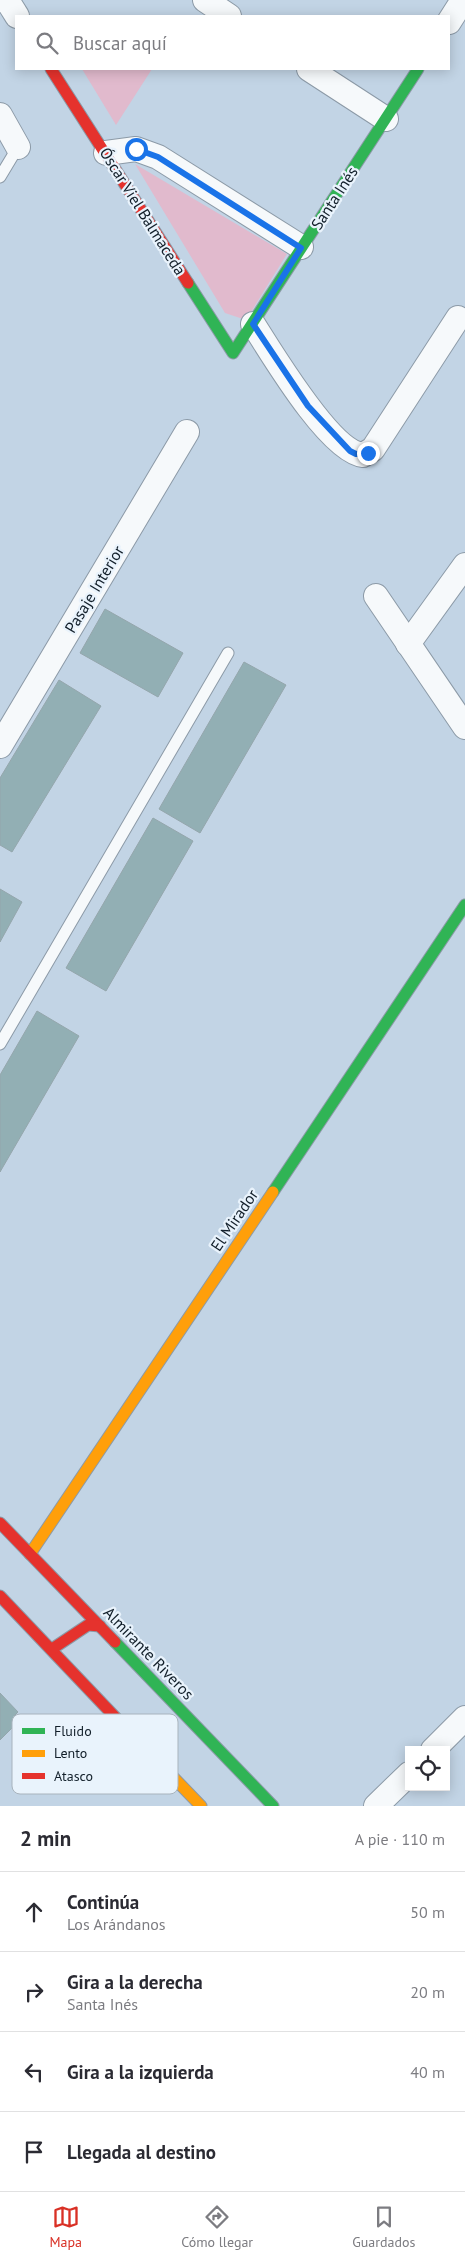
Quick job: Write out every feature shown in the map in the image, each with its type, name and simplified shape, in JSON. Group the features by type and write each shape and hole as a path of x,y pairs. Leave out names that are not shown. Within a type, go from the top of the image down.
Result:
{"street":[{"path":"7,0 16,15"},
{"path":"204,0 227,15"},
{"path":"450,20 463,0"},
{"name":"Óscar Viel Balmaceda","path":"52,70 233,353"},
{"path":"311,70 386,119"},
{"name":"Santa Inés","path":"233,353 417,70"},
{"path":"0,115 18,147"},
{"path":"106,153 136,149 158,157 301,248"},
{"path":"253,324 308,406 350,451 363,455 373,449 458,318"},
{"name":"Pasaje Interior","path":"0,746 187,432"},
{"path":"408,644 465,565"},
{"path":"376,596 465,727"},
{"name":"El Mirador","path":"30,1554 465,905"},
{"name":"Almirante Riveros","path":"0,1523 273,1806"},
{"path":"0,1596 114,1714"},
{"path":"52,1649 88,1625 100,1626"},
{"path":"437,1746 465,1718"},
{"path":"376,1806 405,1778"},
{"path":"178,1782 201,1806"}],"lane":[{"path":"0,177 18,147"},
{"path":"0,1044 228,653"}],"shaded area":[{"path":"83,70 151,70 116,125"},
{"path":"135,164 287,254 246,320 225,313"}],"building":[{"path":"105,609 183,653 158,697 80,653"},
{"path":"244,662 286,685 200,833 159,809"},
{"path":"59,680 101,706 12,852 0,845 0,778"},
{"path":"153,818 193,841 106,991 66,968"},
{"path":"0,889 22,902 0,942"},
{"path":"37,1011 79,1036 0,1172 0,1075"},
{"path":"0,1693 18,1712 12,1714 12,1728 0,1740"}],"traffic: fast":[{"path":"188,283 233,353 417,70"},
{"path":"273,1192 465,905"},
{"path":"115,1642 273,1806"}],"traffic: slow":[{"path":"30,1554 273,1192"},
{"path":"178,1782 201,1806"}],"traffic: jam":[{"path":"52,70 188,283"},
{"path":"0,1523 115,1642"},
{"path":"0,1596 112,1714"},
{"path":"52,1649 88,1625 100,1626"}],"route":[{"path":"136,149 158,157 301,248 253,324 299,394 319,419 350,451 363,455 368,453"}]}
